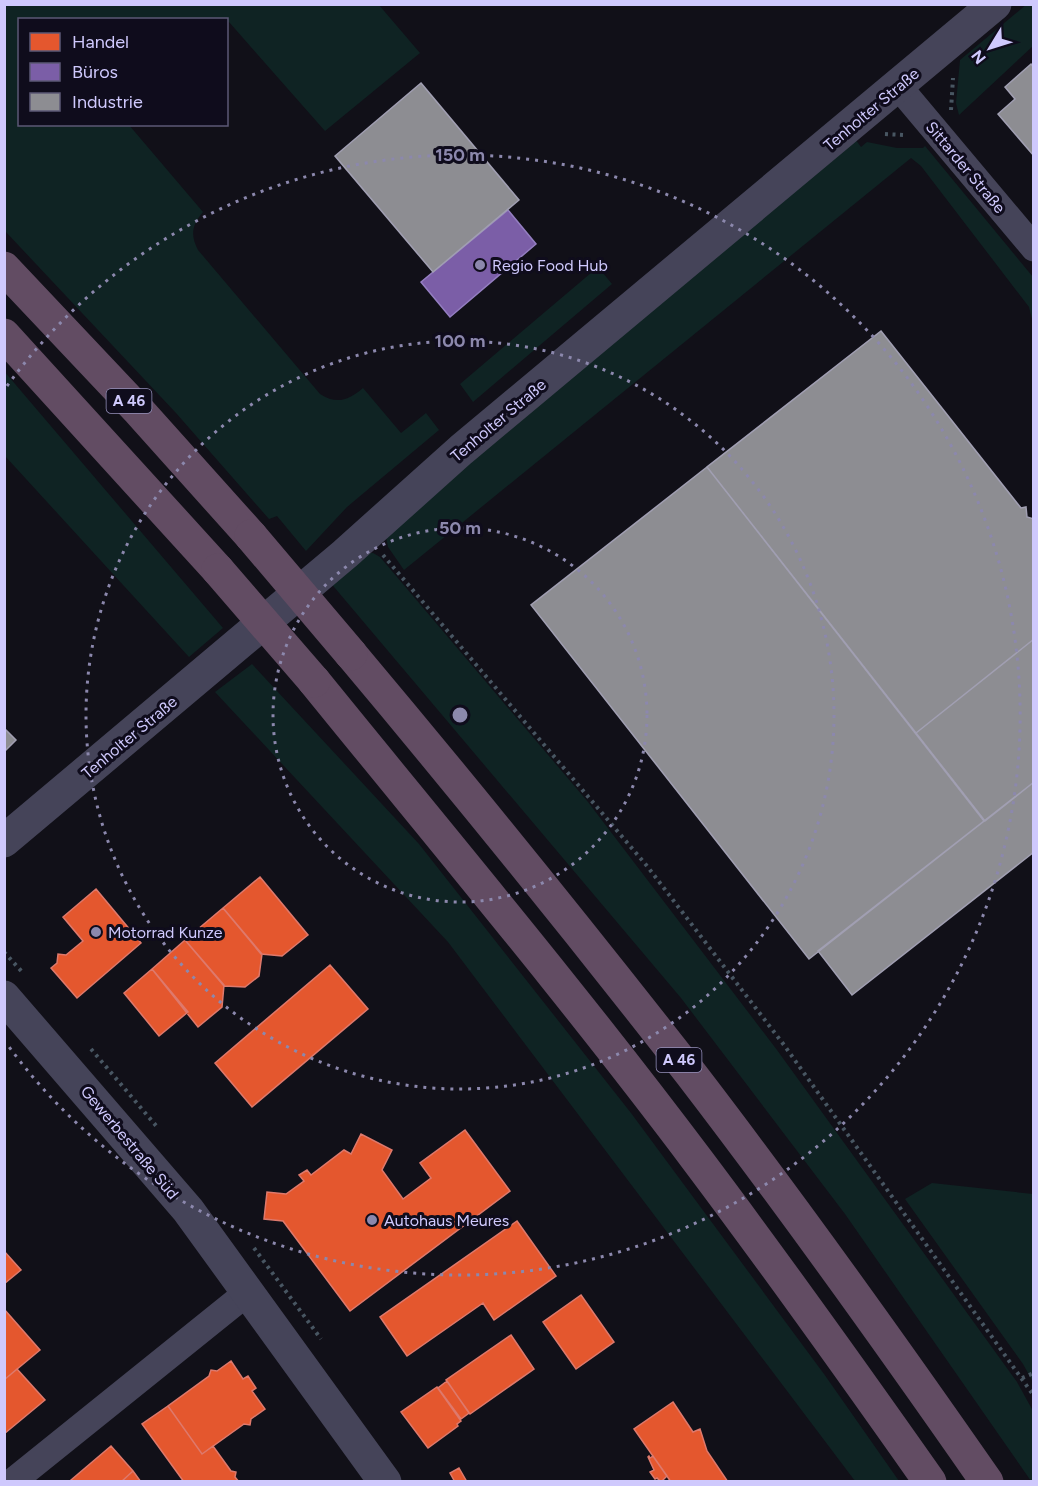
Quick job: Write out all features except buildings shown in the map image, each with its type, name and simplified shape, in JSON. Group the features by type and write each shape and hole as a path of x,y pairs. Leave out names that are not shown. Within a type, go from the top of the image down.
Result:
{"highway":[{"name":"A 46","path":"4,268 139,411 251,536 535,876 692,1076 794,1213 987,1482"},
{"name":"A 46","path":"4,335 218,570 314,681 525,939 697,1160 815,1319 930,1482"}],"street":[{"name":"Tenholter Straße","path":"4,841 367,535 461,450 995,4"},
{"name":"Sittarder Straße","path":"898,86 1034,248"},
{"name":"Gewerbestraße Süd","path":"4,997 188,1210 385,1482"},
{"path":"12,1482 248,1292"}],"path":[{"path":"367,535 647,866 784,1045 1034,1396"},
{"path":"1022,1378 1034,1373"}],"green space":[{"path":"5,4 379,5 420,53 325,131 228,22 228,18 18,18 18,126 130,126 203,212 193,230 198,250 320,394 332,399 343,400 363,388 401,433 426,413 439,430 347,507 306,551 277,516 269,519 176,413 5,231"},
{"path":"1027,4 1033,5 1033,46 959,115 956,103 960,60"},
{"path":"855,139 861,147 867,142 897,148 923,148 925,146 1033,277 1033,323 1029,307 921,166 911,158 404,570 388,547 385,532"},
{"path":"598,267 612,284 473,402 460,384"},
{"path":"4,371 223,628 189,657 5,456"},
{"path":"373,553 380,557 588,802 777,1050 1017,1382 1033,1411 1033,1481 845,1214 681,998 329,581 360,554"},
{"path":"252,664 419,844 631,1113 824,1374 899,1481 855,1481 448,942 215,692"},
{"path":"932,1183 1033,1194 1033,1382 1023,1364 905,1199"}],"place":[{"name":"Regio Food Hub","path":"480,265"},
{"name":"Motorrad Kunze","path":"96,932"},
{"name":"Autohaus Meures","path":"372,1220"}]}
